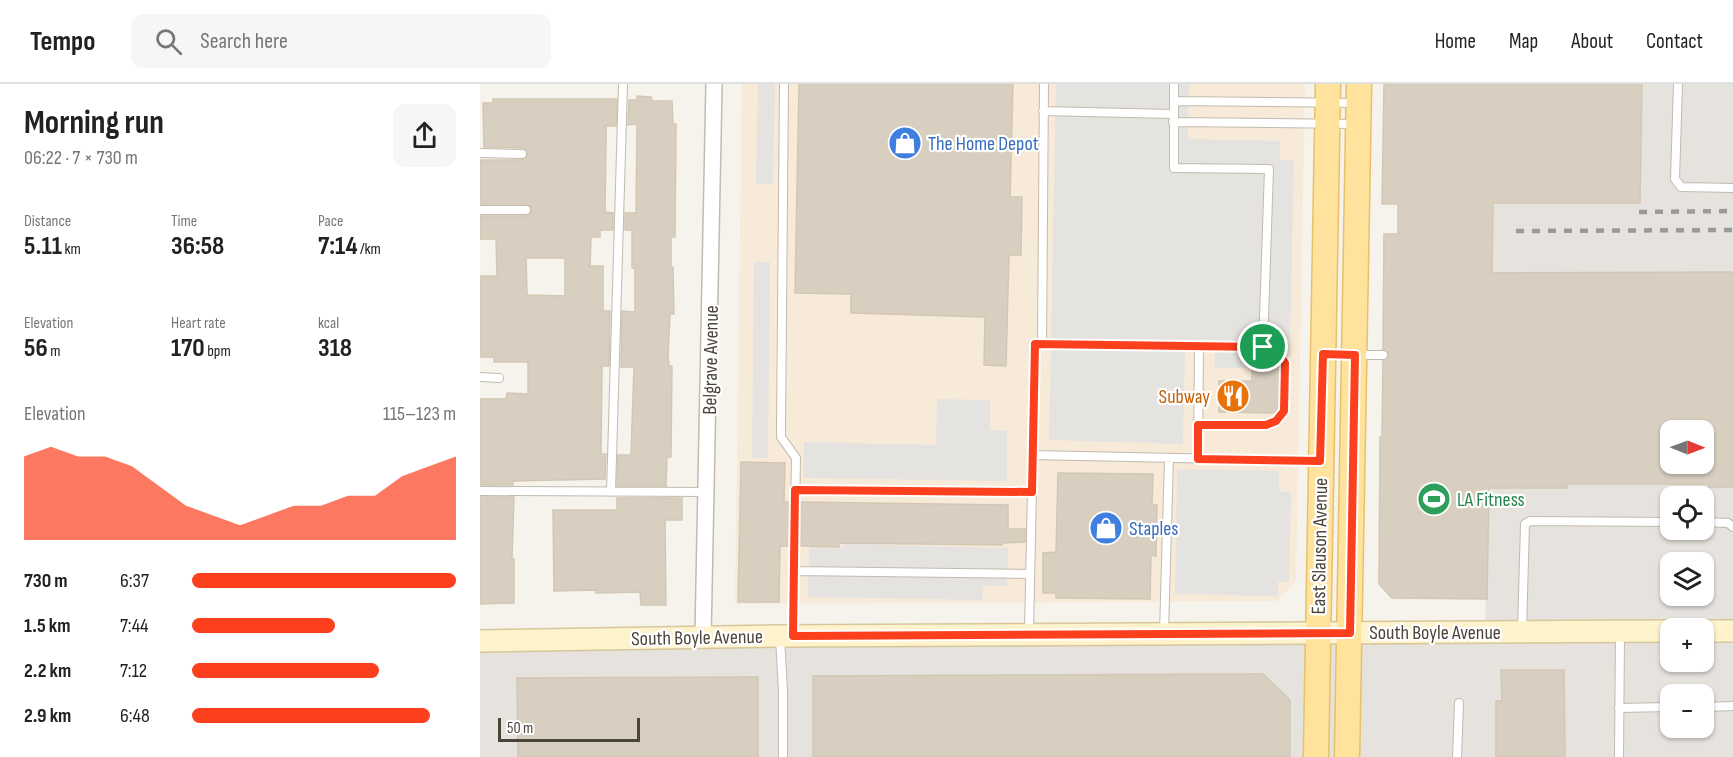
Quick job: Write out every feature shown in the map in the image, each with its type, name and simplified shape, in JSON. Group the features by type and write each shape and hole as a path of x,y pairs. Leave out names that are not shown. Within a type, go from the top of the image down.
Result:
{"main road":[{"name":"East Slauson Avenue","path":"1316,757 1328,104"},
{"name":"East Slauson Avenue","path":"1347,757 1358,104"},
{"name":"South Boyle Avenue","path":"480,641 786,636 1660,631"},
{"path":"1714,631 1733,631"}],"street":[{"name":"Belgrave Avenue","path":"703,637 714,84"}],"lane":[{"path":"611,492 623,84"},
{"path":"783,757 786,636 794,571 796,458 781,436 784,84"},
{"path":"1042,344 1044,84"},
{"path":"1174,84 1174,168 1269,169 1263,347"},
{"path":"1678,84 1675,179 1681,187 1733,188"},
{"path":"1175,101 1358,104"},
{"path":"1043,111 1173,118 1328,104 1358,104"},
{"path":"480,153 522,154"},
{"path":"480,210 526,210"},
{"path":"1029,634 1035,344 1263,347 1277,351 1285,363 1284,411 1281,417 1266,425 1198,425"},
{"path":"1198,459 1199,346"},
{"path":"1323,354 1383,355"},
{"path":"480,377 499,378"},
{"path":"1033,454 1320,461"},
{"path":"1164,633 1169,458"},
{"path":"795,490 1032,492"},
{"path":"480,491 707,492"},
{"path":"1522,632 1525,524 1530,521 1660,522"},
{"path":"1714,522 1728,523 1733,527"},
{"path":"794,571 1030,574"},
{"path":"1733,621 1733,631"},
{"path":"1619,757 1620,632"},
{"path":"1457,757 1459,703"},
{"path":"1714,707 1733,706"},
{"path":"1619,708 1660,707"}],"shaded area":[{"path":"742,84 1305,84 1296,581 1277,601 735,604"},
{"path":"758,84 775,84 773,184 756,184"},
{"path":"1056,84 1189,84 1188,139 1280,141 1280,160 1294,160 1290,339 1276,339 1269,354 1246,353 1245,368 1215,368 1215,352 1185,351 1183,444 1049,440"},
{"path":"1494,84 1733,84 1733,757 480,757 480,639 1485,634"},
{"path":"754,262 770,262 768,458 752,458"},
{"path":"937,399 990,400 990,430 1007,431 1007,481 803,478 804,442 936,445"},
{"path":"1177,469 1279,471 1279,491 1291,492 1289,582 1278,582 1278,596 1175,594"},
{"path":"844,544 1008,548 1007,586 983,586 982,600 808,597 809,547 844,548"}],"building":[{"name":"The Home Depot","path":"799,84 1013,84 1010,197 1022,197 1021,255 1009,255 1006,366 984,365 985,317 851,313 851,294 795,293"},
{"path":"1384,84 1642,84 1640,203 1493,203 1492,273 1733,272 1733,487 1714,487 1709,484 1567,484 1567,488 1489,488 1487,599 1392,598 1379,584 1380,437 1382,437 1383,361 1389,356 1388,352 1383,349 1384,234 1398,234 1398,204 1382,204"},
{"path":"637,96 651,97 652,101 672,101 673,124 676,124 675,237 671,237 674,314 670,314 668,355 669,366 672,366 671,457 667,457 666,486 617,486 618,455 631,455 634,367 621,367 622,311 635,312 632,230 625,230 625,213 636,213 637,124 628,125 629,100 637,100"},
{"path":"493,99 617,99 616,126 606,126 605,212 613,213 613,230 600,230 600,237 591,237 590,266 603,266 603,311 610,311 609,366 602,366 601,454 606,454 605,479 513,481 513,485 480,485 480,399 506,399 507,393 528,394 528,362 494,362 494,357 480,357 480,276 497,276 496,239 480,239 480,216 526,216 532,211 531,207 526,204 480,204 480,160 522,160 528,155 523,148 484,147 483,103 493,103","holes":["526,258 565,258 565,296 527,295"]},
{"path":"1252,365 1279,365 1278,409 1275,413 1219,412 1219,381 1252,381"},
{"path":"741,462 785,463 784,502 789,502 789,546 780,546 779,602 738,602"},
{"name":"Staples","path":"1058,473 1153,474 1152,505 1157,505 1156,556 1151,555 1150,599 1056,598 1056,593 1043,593 1043,553 1056,552"},
{"path":"480,497 514,497 512,559 514,559 514,603 480,604"},
{"path":"617,498 682,498 682,520 665,520 666,605 641,605 640,592 554,591 553,510 617,510"},
{"path":"801,502 1008,505 1008,529 1025,529 1025,542 1002,543 1002,545 839,543 839,547 801,546"},
{"path":"1501,670 1564,670 1565,757 1496,757 1496,701 1502,701"},
{"path":"1263,674 1290,700 1290,757 813,757 813,676"},
{"path":"758,677 758,757 518,757 517,678"}],"railway":[{"path":"1639,212 1733,211"},
{"path":"1516,231 1733,230"}],"place":[{"name":"The Home Depot","path":"905,143"},
{"name":"Subway","path":"1233,396"},
{"name":"LA Fitness","path":"1434,499"},
{"name":"Staples","path":"1106,528"}],"route":[{"path":"1035,344 1263,347 1277,351 1285,363 1284,411 1281,417 1266,425 1198,425 1198,459 1320,461 1323,354 1355,355 1350,633 793,636 795,490 1032,492 1035,344"}]}
